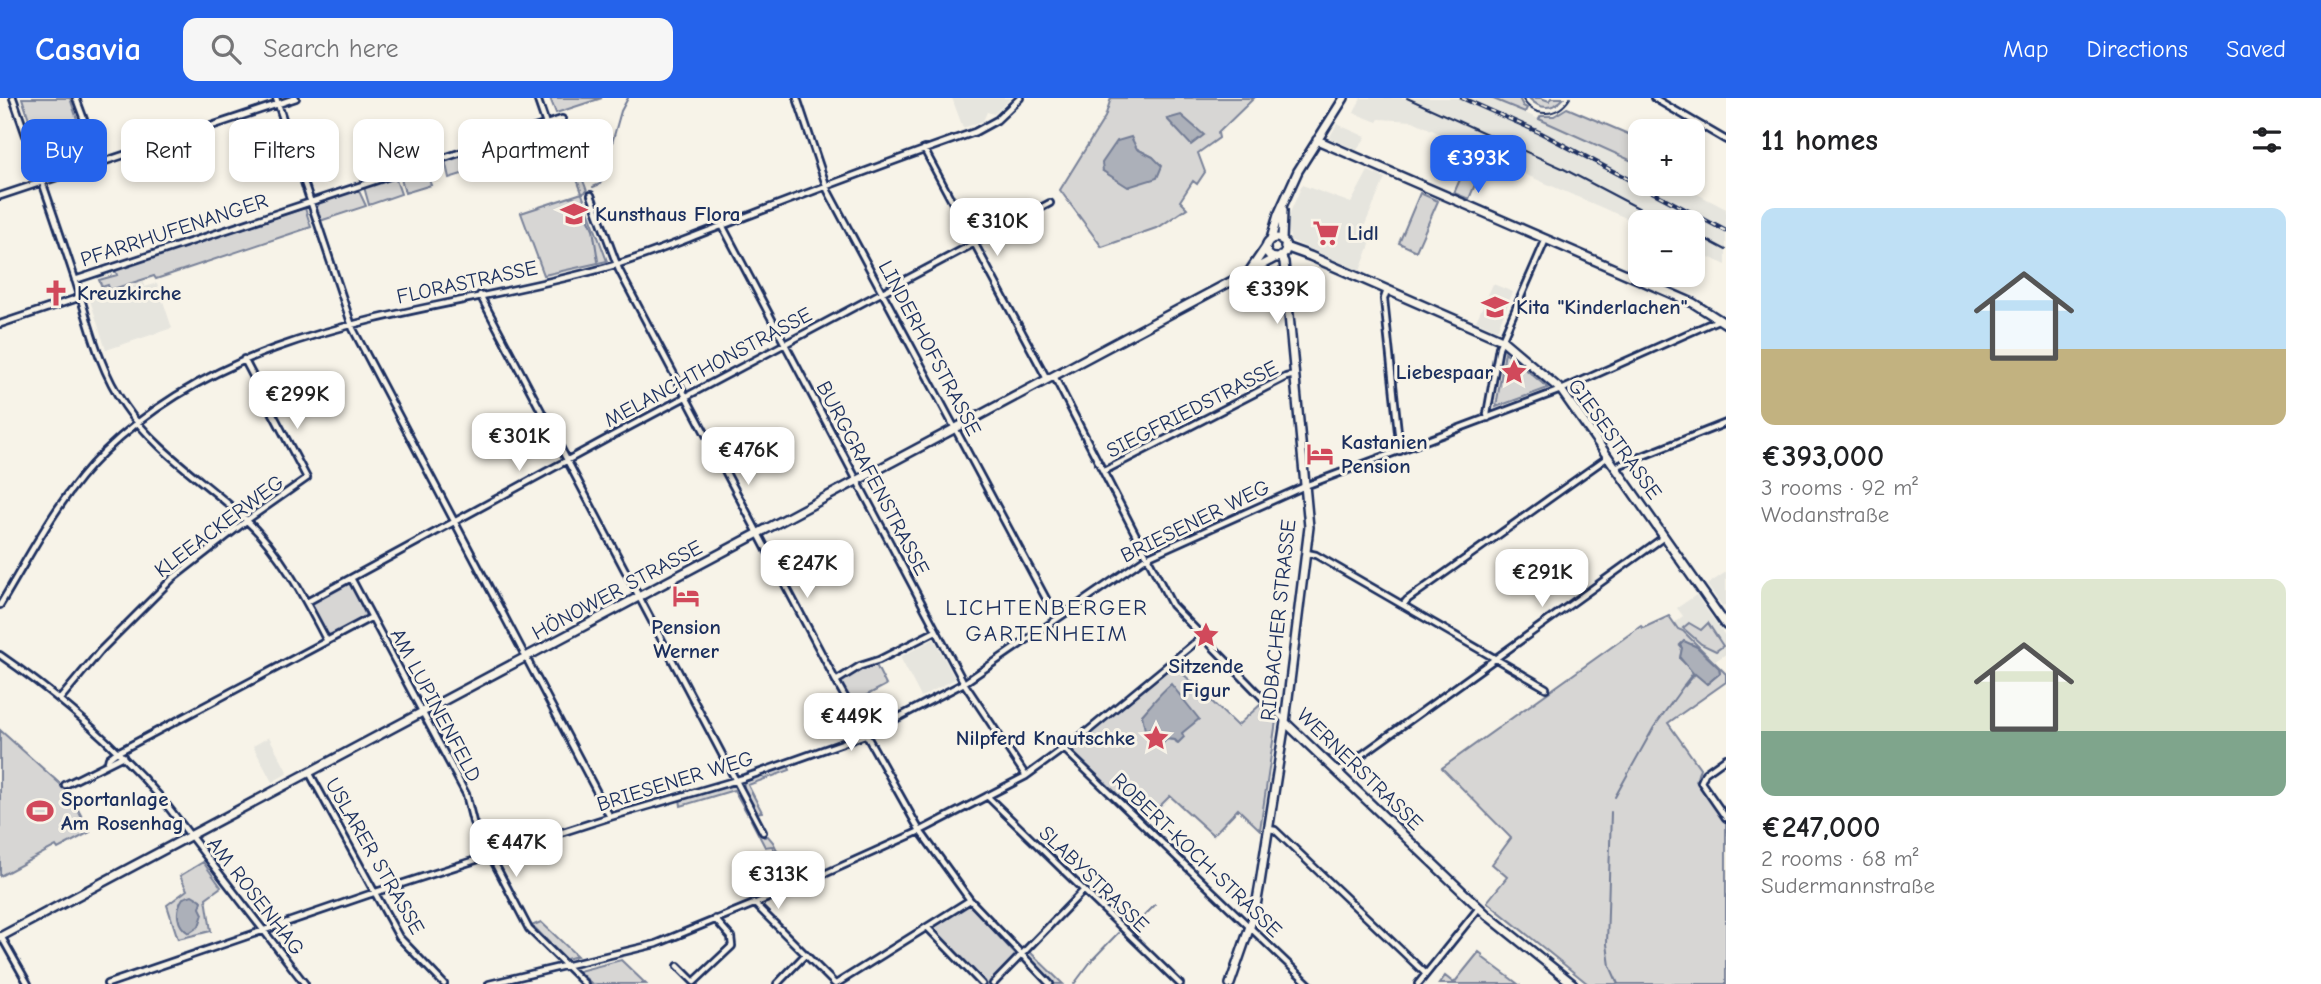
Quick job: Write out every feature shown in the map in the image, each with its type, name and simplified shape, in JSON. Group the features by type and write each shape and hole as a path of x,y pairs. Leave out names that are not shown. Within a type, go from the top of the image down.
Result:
{"street":[{"path":"13,98 21,120"},
{"path":"76,98 84,119"},
{"path":"107,161 277,101 296,98"},
{"path":"537,98 544,119"},
{"name":"LINDERHOFSTRASSE","path":"797,98 826,186 1050,606"},
{"name":"FLORASTRASSE","path":"0,605 49,520 103,453 169,399 202,378 244,359 351,324 616,265 987,126 1001,117 1020,98"},
{"path":"1250,272 1268,243 1298,171 1344,98"},
{"path":"1654,98 1726,140"},
{"path":"277,101 351,324 610,817"},
{"path":"1317,140 1693,303 1723,322"},
{"name":"WERNERSTRASSE","path":"924,149 974,243 1104,471 1176,610 1285,722 1479,907 1573,984"},
{"name":"PFARRHUFENANGER","path":"75,280 458,153"},
{"path":"0,196 43,182 97,353 114,388 138,423 178,463 247,520 275,552 307,602 327,641"},
{"path":"591,195 616,265 865,735 920,831 970,900 1049,984"},
{"path":"1268,243 1268,254 1278,257 1284,244 1285,201"},
{"name":"MELANCHTHONSTRASSE","path":"307,602 1050,203"},
{"name":"BURGGRAFENSTRASSE","path":"722,225 964,683 1026,776"},
{"name":"GIESESTRASSE","path":"1268,243 1277,238 1284,244 1502,340 1561,390 1664,537 1723,614 1726,625"},
{"path":"1488,418 1493,377 1502,340 1546,239"},
{"name":"HÖNOWER STRASSE","path":"0,937 1278,257"},
{"name":"RIDBACHER STRASSE","path":"1230,984 1255,912 1285,722 1309,527 1291,317 1284,262 1278,257"},
{"path":"1387,290 1384,299 1400,451"},
{"path":"480,295 763,832"},
{"path":"0,324 81,298"},
{"name":"BRIESENER WEG","path":"107,984 373,893 610,817 736,780 865,735 964,683 1147,557 1305,486 1561,390 1723,322"},
{"name":"KLEEACKERWEG","path":"60,699 101,650 173,578 247,520 307,478 244,359"},
{"name":"SIEGFRIEDSTRASSE","path":"1104,471 1286,377 1295,375"},
{"path":"1615,467 1725,425"},
{"path":"1403,605 1406,600 1608,457"},
{"path":"1338,772 1664,537"},
{"path":"1306,553 1316,555 1546,688"},
{"name":"AM LUPINENFELD","path":"351,578 466,794 473,822 529,929 585,984"},
{"path":"108,762 118,751 372,617"},
{"path":"836,681 860,666 879,660 936,631"},
{"path":"489,984 656,944 853,863 920,831 1026,776 1202,637"},
{"name":"AM ROSENHAG","path":"0,655 60,699 123,756 190,835 305,984"},
{"name":"ROBERT-KOCH-STRASSE","path":"1064,748 1309,984"},
{"path":"65,785 123,756"},
{"path":"1726,758 1705,773 1701,782 1726,818"},
{"name":"USLARER STRASSE","path":"309,772 399,937 444,984"},
{"name":"SLABYSTRASSE","path":"987,796 1180,984"},
{"path":"1268,829 1276,831 1426,974"},
{"path":"993,984 1083,891"},
{"path":"754,903 836,984 970,900"},
{"path":"1418,984 1479,907"},
{"path":"678,967 694,982 732,946 731,937 715,919"},
{"path":"927,927 982,984"},
{"path":"0,937 28,984"},
{"path":"777,984 805,955"}],"shaded area":[{"path":"22,98 70,98 77,119 29,119"},
{"path":"550,98 602,98 556,113"},
{"path":"952,98 1011,98 994,114 987,112 983,121 963,128"},
{"path":"1111,98 1254,98 1218,133 1219,138 1198,153 1205,172 1197,184 1193,181 1180,201 1187,208 1159,227 1102,247 1060,190 1105,117","holes":["1137,149 1156,161 1129,187 1103,171"]},
{"path":"1361,98 1491,98 1628,159 1628,196 1701,196 1726,209 1726,265 1705,255 1705,210 1628,210 1628,219 1515,170 1413,121 1379,119 1377,122 1354,113"},
{"path":"1491,98 1519,98 1527,108 1525,112"},
{"path":"1529,98 1549,101 1551,98 1564,98 1555,105 1546,107"},
{"path":"1567,108 1628,134 1628,159 1539,119 1541,116 1554,116"},
{"path":"1181,115 1204,135 1191,145 1167,119"},
{"path":"1337,124 1366,137 1357,150 1329,138"},
{"path":"1131,137 1137,149 1153,157 1162,166 1157,178 1128,187 1103,171 1102,163 1117,141"},
{"path":"1473,150 1487,156 1469,199 1454,193"},
{"path":"458,156 458,175 449,178 445,160"},
{"path":"1368,171 1385,178 1363,229 1374,234 1360,271 1290,240 1288,217 1302,185 1351,203"},
{"path":"380,182 397,182 401,194 369,205 364,187"},
{"path":"402,182 430,182 431,185 405,193"},
{"name":"Kunsthaus Flora","path":"578,182 584,182 587,191 582,194 607,261 544,275 521,213 582,193"},
{"path":"358,189 366,206 320,221 316,209 320,202"},
{"path":"1420,193 1438,201 1416,251 1399,243"},
{"path":"305,208 311,227 156,279 154,276 110,290 108,285 102,287 99,280 117,275 115,270"},
{"path":"144,282 145,287 157,283 172,328 106,350 90,300"},
{"name":"Kita \"Kinderlachen\"","path":"1493,284 1513,292 1497,330 1476,321"},
{"path":"1505,352 1548,388 1496,407"},
{"path":"1726,572 1726,605 1723,607 1707,585"},
{"path":"345,583 352,585 366,616 330,635 326,633 311,604"},
{"path":"1696,595 1726,637 1726,654 1715,661 1674,623 1683,616 1677,608"},
{"path":"1669,616 1678,629 1683,631 1726,674 1726,682 1668,723 1700,768 1696,781 1726,823 1726,984 1588,984 1487,902 1507,877 1492,864 1511,838 1442,768 1641,626 1643,628","holes":["1691,644 1704,652 1719,668 1720,673 1707,684 1680,659 1680,646"]},
{"path":"1689,623 1701,630 1708,623 1723,646 1716,651 1701,644 1683,628"},
{"path":"934,639 955,679 921,697 900,657"},
{"path":"1684,641 1697,647 1719,668 1720,673 1707,684 1695,674 1684,685 1693,673 1680,658 1680,645"},
{"path":"875,663 886,685 856,701 859,707 854,709 840,681"},
{"path":"1173,664 1237,726 1260,705 1276,721 1260,830 1238,809 1213,835 1170,796 1145,821 1073,752 1072,746","holes":["1149,707 1175,740 1166,739 1151,728 1146,730 1142,715"]},
{"path":"1171,684 1199,719 1182,733 1184,737 1178,743 1167,739 1163,743 1159,732 1151,728 1145,730 1142,715"},
{"name":"Sportanlage Am Rosenhag","path":"0,730 68,791 90,832 58,849 56,846 0,876"},
{"path":"269,737 288,773 272,782 253,746"},
{"path":"788,765 790,770 748,785 762,812 755,813 745,794 744,782"},
{"path":"733,784 749,810 747,813 734,790 681,806 680,799"},
{"path":"753,819 764,837 768,836 773,842 791,881 772,846 765,847 751,820"},
{"path":"203,862 221,887 206,898 211,931 178,939 167,905 187,890 180,876"},
{"path":"192,895 202,901 200,908 203,914 199,926 189,933 181,926 178,913 183,898"},
{"path":"966,906 971,906 1016,955 989,984 984,984 930,930"},
{"path":"541,922 577,956 563,960 529,927"},
{"path":"1029,951 1063,984 1054,984 1025,956"},
{"path":"1479,952 1518,984 1439,984 1445,976 1454,983"},
{"path":"621,960 646,984 588,984 575,972"}],"waterway":[{"path":"593,187 603,179 604,154 612,143 621,111 628,98"},
{"path":"583,206 593,229 598,261"},
{"path":"1615,797 1654,727 1685,684"},
{"path":"1611,812 1607,944 1610,966 1618,984"},
{"path":"514,896 520,907"},
{"path":"1132,928 1155,905"},
{"path":"535,928 565,959"},
{"path":"1074,984 1118,933"},
{"path":"578,971 592,984"}],"tram line":[{"path":"1407,98 1562,168 1642,210"},
{"path":"1522,98 1533,110 1546,113 1559,109 1570,98"},
{"path":"1705,239 1726,250"}],"railway":[{"path":"1462,98 1541,133 1726,231"}],"place":[{"name":"Kunsthaus Flora","path":"574,214"},
{"name":"Lidl","path":"1326,233"},
{"name":"Kreuzkirche","path":"56,293"},
{"name":"Kita \"Kinderlachen\"","path":"1495,307"},
{"name":"Liebespaar","path":"1514,372"},
{"name":"Kastanien Pension","path":"1320,454"},
{"name":"Pension Werner","path":"686,596"},
{"name":"Sitzende Figur","path":"1206,635"},
{"name":"Nilpferd Knautschke","path":"1156,738"},
{"name":"Sportanlage Am Rosenhag","path":"40,811"}],"district":[{"name":"LICHTENBERGER GARTENHEIM","path":"1047,620"}]}
